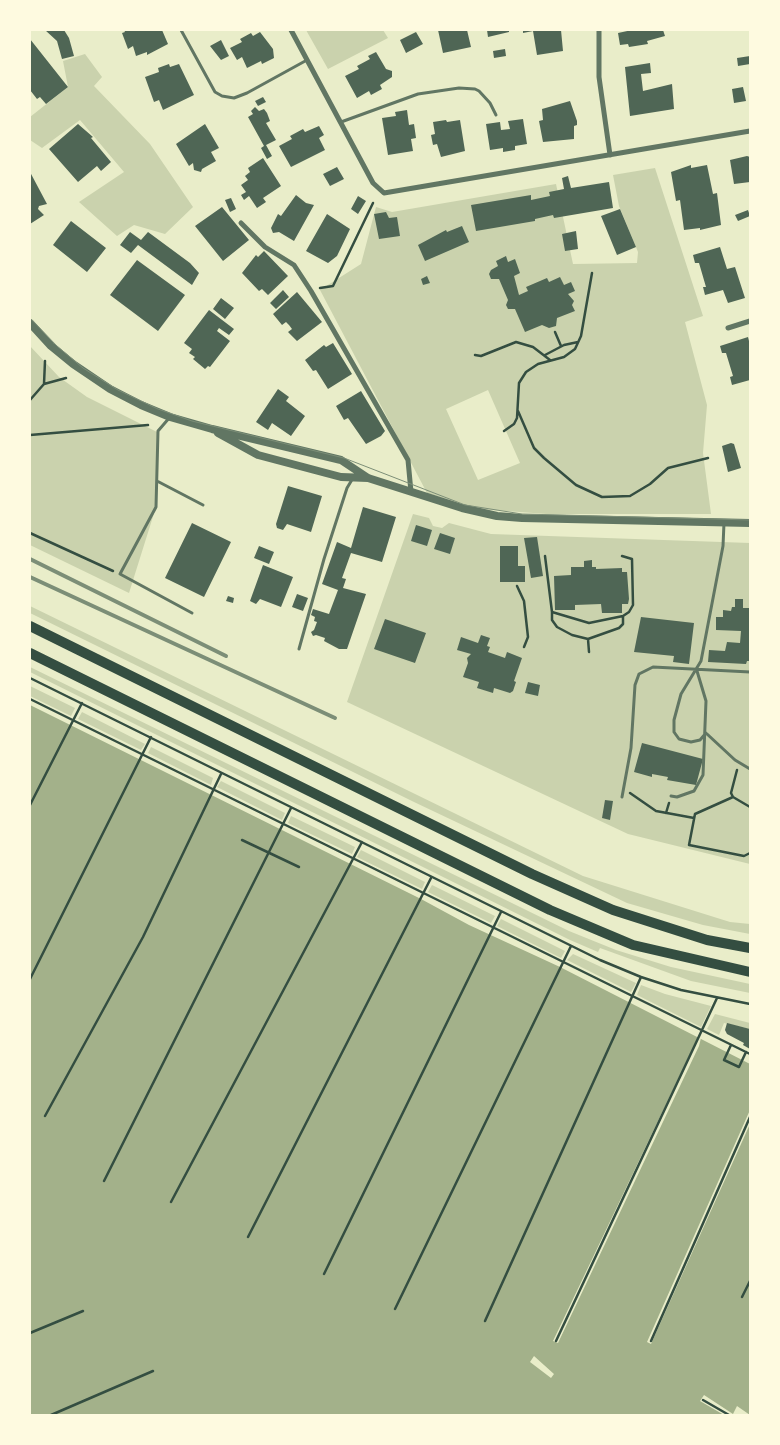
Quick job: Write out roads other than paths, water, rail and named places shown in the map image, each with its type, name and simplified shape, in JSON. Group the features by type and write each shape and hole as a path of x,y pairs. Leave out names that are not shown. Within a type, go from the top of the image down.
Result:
{"highway":[{"path":"30,626 532,874 604,906 654,925 707,940 750,948"},
{"path":"30,653 550,910 633,945 750,972"}],"street":[{"path":"291,30 373,183 384,192 750,131"},
{"path":"599,30 599,77 610,155"},
{"path":"241,223 265,247 294,265 311,291 408,460 411,492"},
{"path":"30,323 51,346 92,378 118,394 170,417 341,460 368,478"},
{"path":"728,328 750,323"},
{"path":"212,429 249,452 341,477 368,478 462,508 497,516 571,520 750,523"}],"lane":[{"path":"181,30 216,92 222,96 234,98 247,93 307,60"},
{"path":"341,122 418,94 459,88 479,91 490,103 496,115"},
{"path":"170,417 158,431 156,507 120,574 192,613"},
{"path":"299,648 324,559 355,468"},
{"path":"157,480 203,505"},
{"path":"706,733 700,740 691,742 679,739 674,732 676,708 681,694 697,671 701,661 718,572 724,522"},
{"path":"622,797 631,748 635,685 639,674 653,668 750,672"},
{"path":"671,796 690,793 698,788 703,775 706,701 697,671"},
{"path":"706,733 739,762 750,769"}],"tram line":[{"path":"30,318 57,346 83,368 118,390 158,409 192,421 344,458 465,505 522,514 750,520"}],"railway":[{"path":"30,559 226,656"},
{"path":"30,577 335,718"}]}
